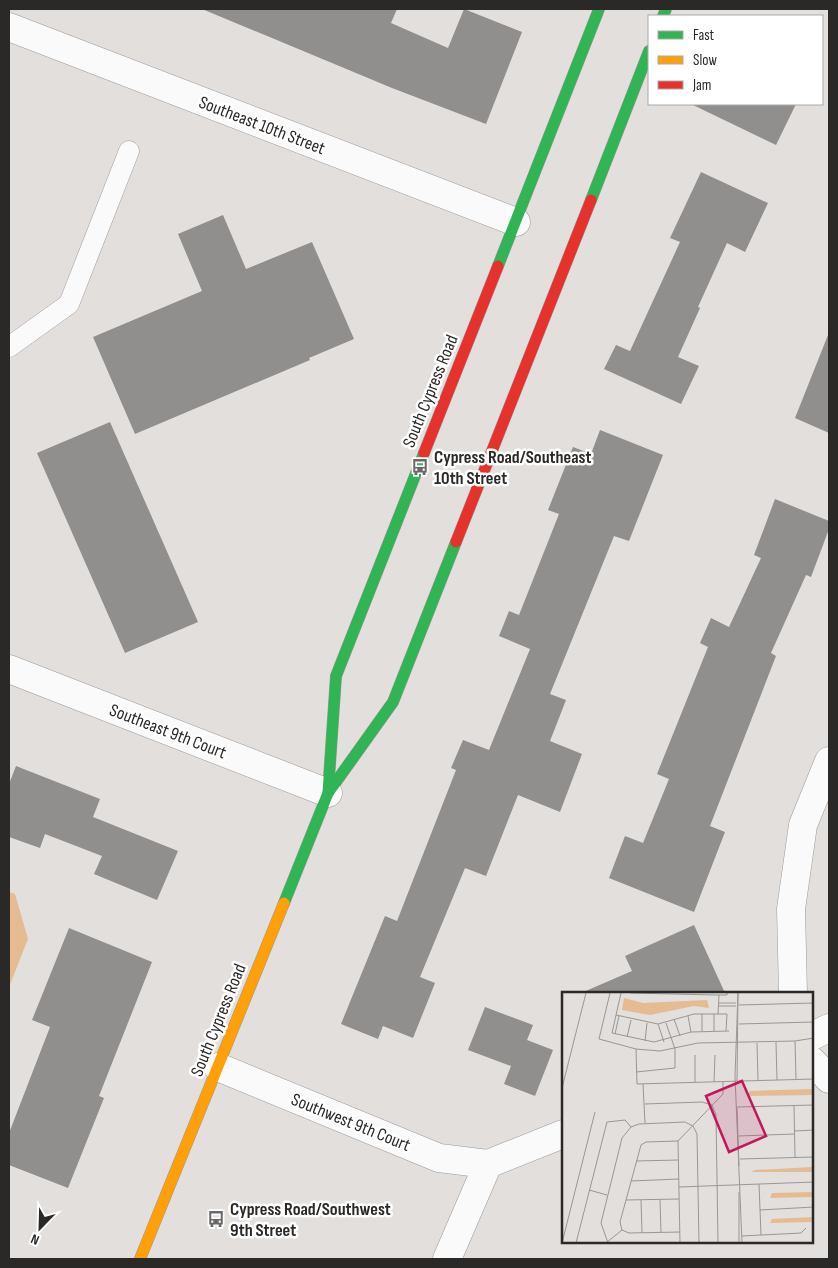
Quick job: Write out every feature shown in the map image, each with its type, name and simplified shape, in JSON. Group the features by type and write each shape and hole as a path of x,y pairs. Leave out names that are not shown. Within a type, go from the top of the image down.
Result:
{"street":[{"name":"South Cypress Road","path":"328,793 336,676 599,9"},
{"name":"Southeast 10th Street","path":"9,28 516,222"},
{"name":"South Cypress Road","path":"140,1259 328,793 392,702 648,54"},
{"name":"Southeast 9th Court","path":"9,669 328,793"},
{"path":"794,992 792,909 803,825 829,760"},
{"path":"813,1036 829,1028"},
{"path":"813,1062 829,1080"},
{"name":"Southwest 9th Court","path":"218,1067 439,1158 488,1164"},
{"path":"447,1259 488,1164 562,1134"}],"lane":[{"path":"9,347 69,304 129,151"}],"shaded area":[{"path":"9,892 15,894 28,939 9,987"}],"building":[{"path":"202,9 397,9 391,23 448,48 464,9 522,32 486,124 392,88"},
{"path":"693,105 796,105 776,145"},
{"path":"701,172 768,203 745,252 727,243 698,307 700,308 678,357 699,366 681,404 604,369 616,345 630,351 680,242 670,238"},
{"path":"223,215 246,269 312,242 354,339 309,358 310,360 135,434 93,337 202,291 178,234"},
{"path":"829,335 829,433 795,418"},
{"path":"110,422 198,622 125,653 37,453"},
{"path":"600,430 663,455 629,541 614,536 550,694 566,700 550,741 582,754 560,812 518,795 486,876 465,868 420,977 435,983 413,1038 383,1026 378,1039 341,1024 385,916 397,921 456,770 451,768 463,740 489,750 530,649 499,636 509,611 519,615 559,514 548,510 573,447 591,454"},
{"path":"775,499 829,521 829,529 811,577 806,575 771,653 776,656 710,826 725,832 694,912 609,878 625,836 643,843 669,779 657,774 708,647 700,643 711,618 729,627 761,558 754,555"},
{"path":"16,766 100,799 93,817 178,851 157,900 94,874 102,856 45,834 40,848 9,837 9,784"},
{"path":"694,925 725,992 583,992 632,971 625,956"},
{"path":"69,928 152,962 99,1096 104,1098 68,1188 9,1165 9,1133 50,1027 32,1020"},
{"path":"485,1007 533,1025 527,1040 553,1050 535,1096 504,1084 511,1066 468,1050"}],"traffic: fast":[{"path":"498,266 599,9"},
{"path":"663,15 666,9"},
{"path":"591,200 648,54"},
{"path":"328,793 336,676 424,453"},
{"path":"284,903 328,793 393,702 456,542"}],"traffic: slow":[{"path":"140,1259 284,903"}],"traffic: jam":[{"path":"456,542 591,200"},
{"path":"424,453 498,266"}],"place":[{"name":"Cypress Road/Southeast 10th Street","path":"420,467"},
{"name":"Cypress Road/Southwest 9th Street","path":"216,1219"}]}
